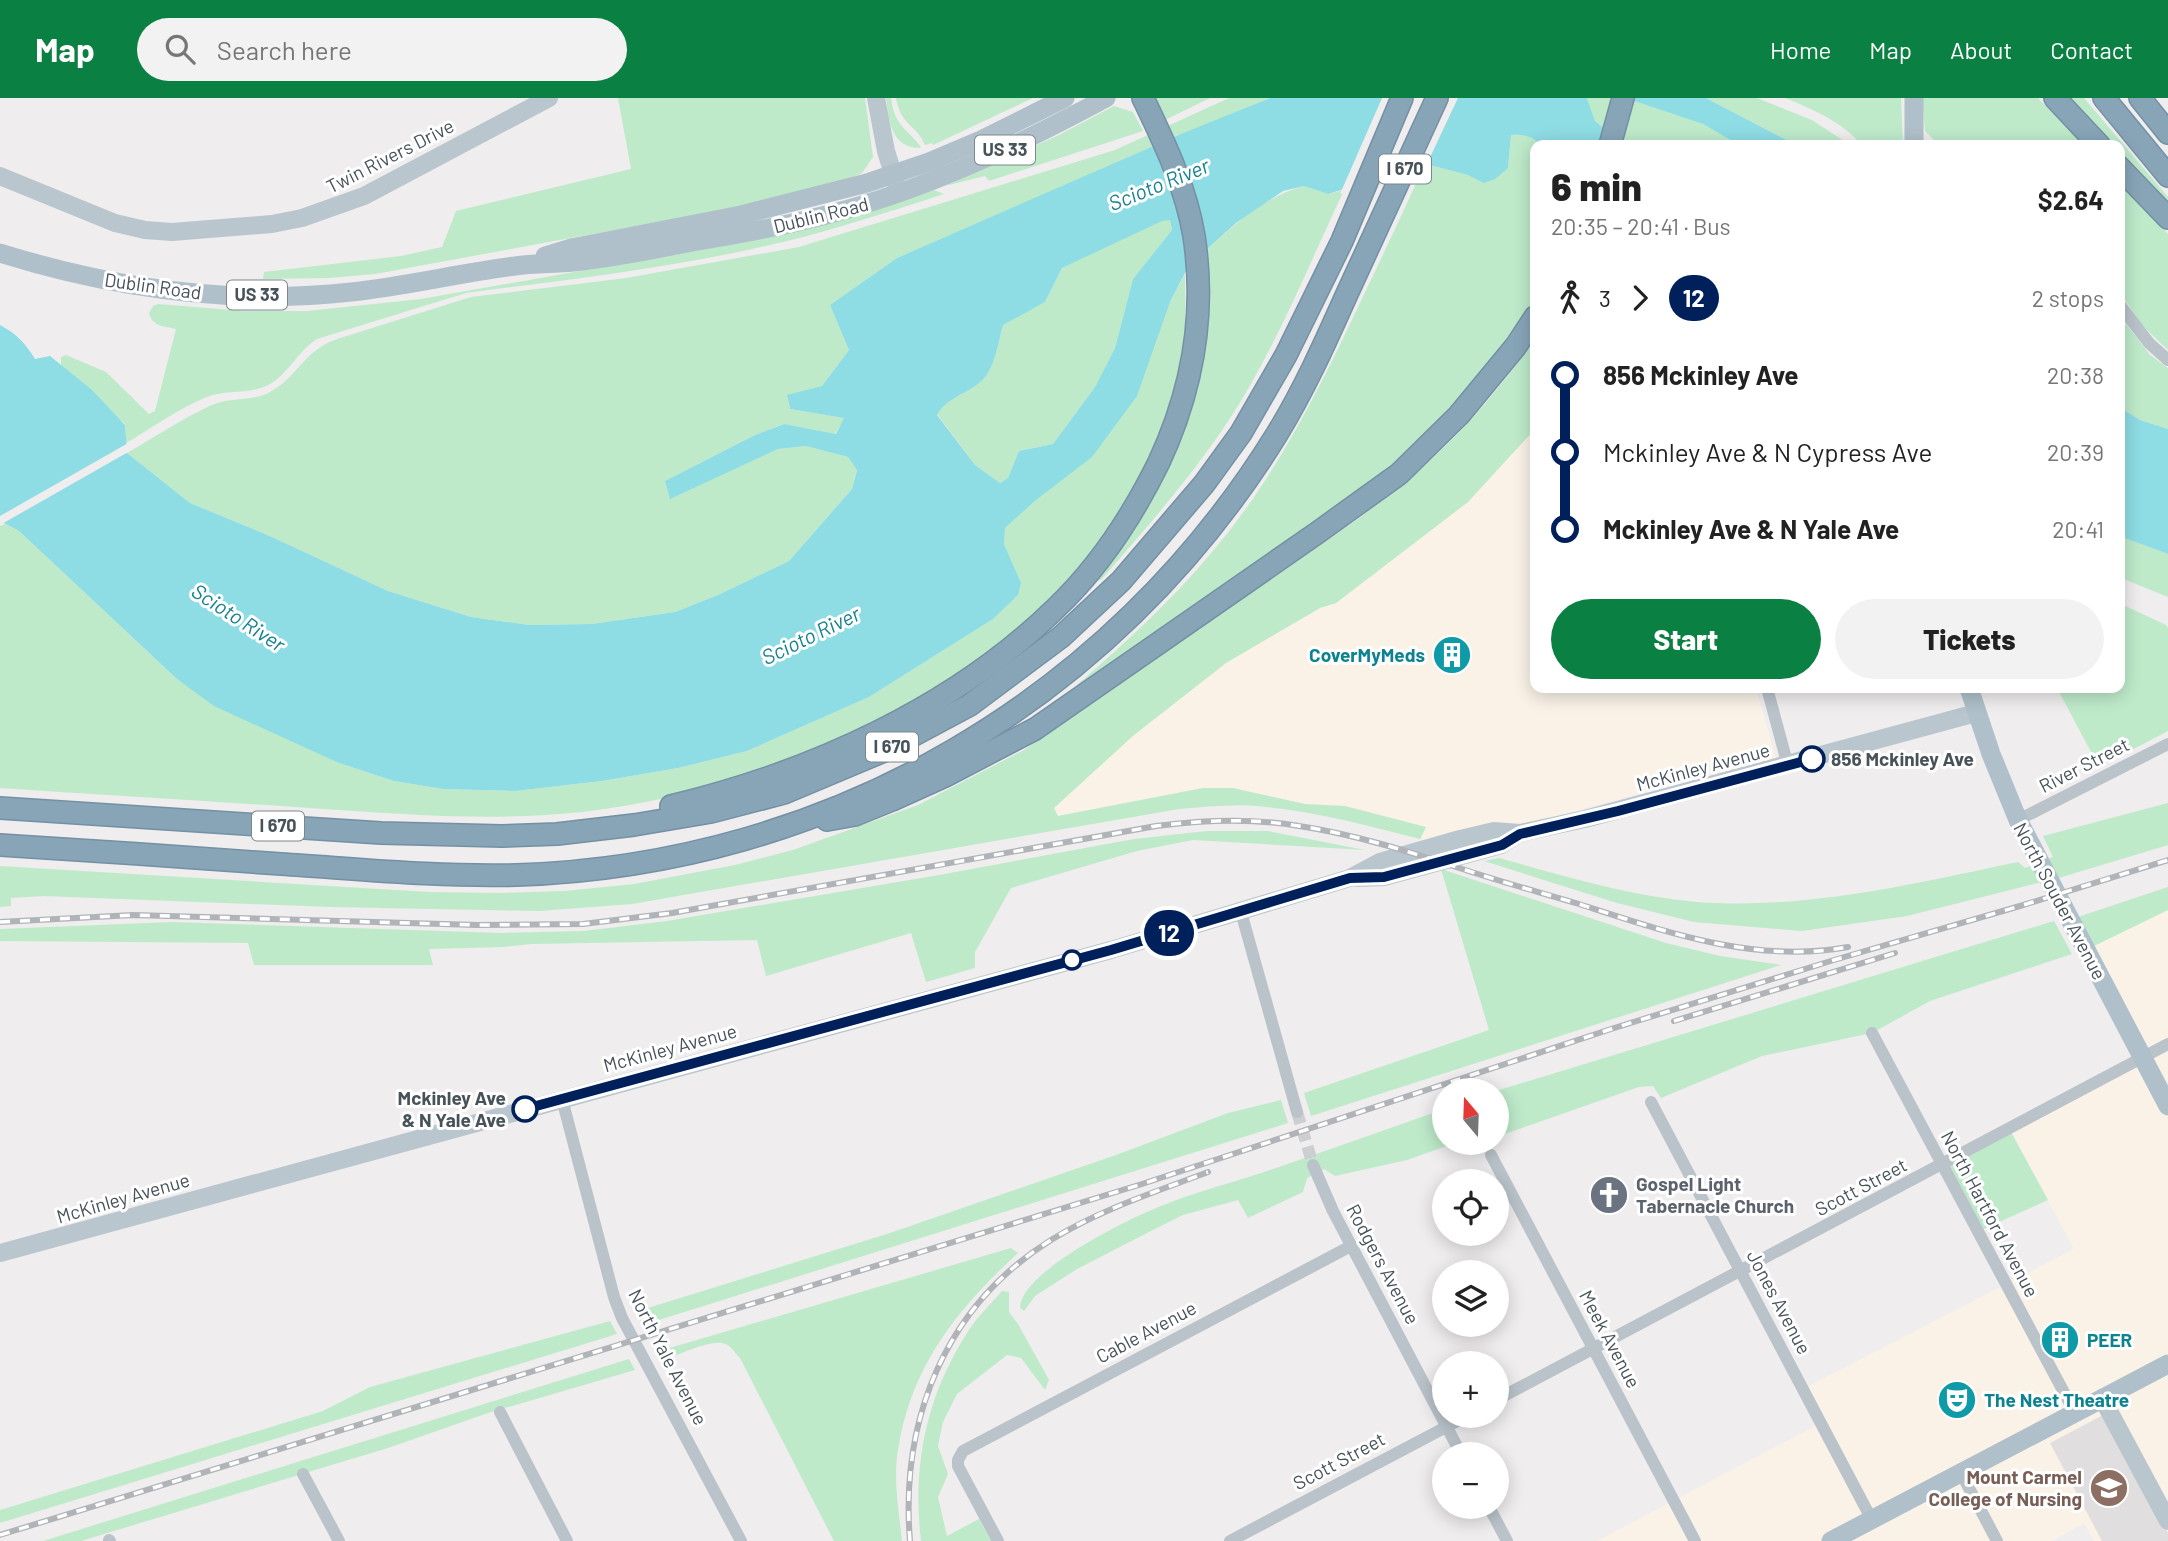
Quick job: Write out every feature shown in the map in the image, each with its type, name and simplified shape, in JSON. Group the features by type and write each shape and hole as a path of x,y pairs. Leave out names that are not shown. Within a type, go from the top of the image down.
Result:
{"highway":[{"name":"I 670","path":"0,807 381,834 557,834 711,812 784,793 884,751 970,705 1060,637 1121,580 1204,484 1241,433 1286,355 1342,241 1402,98"},
{"name":"I 670","path":"0,845 412,873 516,875 660,860 740,842 777,830 905,777 987,731 1093,651 1153,596 1233,497 1276,434 1310,373 1437,98"},
{"path":"1611,140 1623,98"},
{"path":"2055,98 2094,140"},
{"path":"2104,98 2168,176"},
{"path":"2140,98 2168,133"},
{"path":"557,834 727,792 805,765 919,710 995,658 1056,608 1119,533 1150,480 1176,422 1190,374 1197,335 1199,283 1194,236 1177,173 1146,105"},
{"path":"2125,173 2168,218"},
{"path":"777,830 855,815 944,776 1035,729 1399,474 1459,415 1517,346 1530,325"}],"main road":[{"name":"Twin Rivers Drive","path":"0,176 114,223 145,230 183,232 272,224 332,209 364,196 549,98"},
{"path":"876,98 886,151 896,184"},
{"name":"Dublin Road","path":"0,253 47,268 117,282 205,293 268,296 297,296 398,286 517,265 572,262 785,226 896,184 1065,98"},
{"name":"Dublin Road","path":"896,184 963,170 1106,98"},
{"path":"1914,98 1914,140"},
{"name":"North Souder Avenue","path":"1970,693 2018,820 2168,1106"},
{"name":"McKinley Avenue","path":"0,1253 801,1035 1241,912 1350,878 1384,877 1502,845 1520,834 1788,766 1976,713"},
{"path":"1832,1541 2168,1364"},
{"path":"2102,1398 2168,1521"}],"street":[{"path":"2125,312 2149,343 2168,360"},
{"path":"1768,693 1788,766"},
{"name":"River Street","path":"2018,820 2168,744"},
{"path":"1241,912 1297,1112"},
{"name":"North Hartford Avenue","path":"1872,1033 2075,1413"},
{"name":"Scott Street","path":"1509,1393 2168,1044"},
{"name":"North Yale Avenue","path":"562,1099 614,1297 622,1318 741,1541"},
{"name":"Jones Avenue","path":"1651,1102 1872,1520"},
{"name":"Meek Avenue","path":"1491,1155 1695,1541"},
{"name":"Rodgers Avenue","path":"1313,1165 1351,1246 1432,1399"},
{"name":"Cable Avenue","path":"998,1541 958,1466 960,1455 985,1439 1351,1246"},
{"path":"500,1412 567,1541"},
{"name":"Scott Street","path":"1230,1541 1442,1428"},
{"path":"1961,1473 1997,1541"},
{"path":"303,1474 339,1541"},
{"path":"1495,1519 1507,1541"}],"shaded area":[{"path":"1530,434 1530,693 1757,693 1776,758 1441,846 1421,839 1426,827 1345,806 1305,804 1233,788 1203,788 1057,816 1054,808 1134,735 1226,663 1320,608 1336,603 1468,502"},
{"path":"2168,910 2168,1541 2094,1541 2084,1523 2052,1541 1597,1541 1821,1423 1803,1389 2074,1249 2010,1130 2140,1061 2086,950"},
{"name":"Mount Carmel College of Nursing","path":"2105,1414 2168,1533 2168,1541 2102,1541 2050,1443"}],"green space":[{"path":"618,98 865,98 873,157 862,173 851,178 780,198 685,217 375,274 263,279 264,272 401,256 442,247 456,211 631,169"},
{"path":"886,98 891,98 898,121 921,147 910,147 897,138 890,124"},
{"path":"896,98 1033,98 933,145 925,145 901,114"},
{"path":"1152,98 1210,98 1165,120"},
{"path":"1229,98 1269,98 897,258 830,305 849,350 822,386 787,396 790,409 845,418 835,434 783,424 755,435 665,481 670,498 778,449 806,446 848,457 857,469 852,489 789,561 675,612 592,624 529,625 471,617 388,591 272,537 190,503 127,453 212,405 270,392 288,379 316,350 337,339 471,297 626,278 799,247 1115,150"},
{"path":"1587,98 1626,98 1703,124 1730,140 1619,140 1595,121"},
{"path":"1706,98 1757,98 1812,120 1842,140 1786,140"},
{"path":"1785,98 1901,98 1903,140 1857,140 1836,123"},
{"path":"1922,98 2038,98 2079,140 1934,140 1925,131"},
{"path":"2069,98 2084,98 2120,140 2107,140"},
{"path":"1114,106 1133,112 1143,131 989,181 985,176 945,186 1059,135"},
{"path":"1522,134 1537,140 1530,140 1530,307 1491,365 1466,396 1378,478 1080,689 1077,685 1138,630 1195,572 1230,530 1264,482 1322,381 1425,164 1468,175 1508,168 1511,135"},
{"path":"2125,146 2168,197 2168,206 2125,159"},
{"path":"1304,186 1328,194 1344,190 1265,359 1219,435 1161,510 1100,581 1097,577 1165,473 1188,420 1206,335 1208,248 1265,203"},
{"path":"2125,188 2168,234 2168,350 2142,325 2125,300"},
{"path":"934,190 944,194 784,242 651,268 466,293 317,339 270,384 255,390 207,397 176,412 126,443 125,424 61,365 61,357 66,355 106,372 149,414 155,411 176,329 153,321 149,313 153,306 158,304 244,311 307,311 421,299 721,246"},
{"path":"1162,220 1170,220 1172,230 1133,279 1115,348 1095,387 1053,444 1019,451 1008,478 1000,483 975,465 937,414 948,402 983,380 993,362 1003,324 1045,302 1062,268"},
{"path":"1185,274 1185,333 1181,369 1148,462 1097,544 1030,616 952,678 864,728 771,768 676,796 548,815 411,815 0,788 0,526 5,524 19,531 177,679 339,763 394,781 443,789 515,791 602,781 678,768 747,751 869,697 993,619 1017,595 1015,569 1004,544 1005,528 1036,500 1170,302"},
{"path":"2125,323 2150,355 2168,368 2168,429 2140,420 2125,411"},
{"path":"1530,346 1530,434 1468,502 1336,603 1320,608 1226,663 1134,735 1054,808 1058,816 1203,788 1233,788 1305,804 1345,806 1426,827 1420,839 1305,812 1255,806 1222,806 1179,809 632,904 540,911 330,907 44,896 11,898 11,906 0,907 0,866 429,892 500,893 565,891 634,884 735,865 793,850 918,805 1024,750 1358,519 1428,463 1489,399"},
{"path":"2125,538 2168,554 2168,597 2125,579"},
{"path":"2125,606 2168,628 2168,731 2099,767 2060,693 2125,693"},
{"path":"2168,803 2168,845 2062,877 1907,916 1802,931 1694,922 1617,903 1484,861 1499,858 1597,884 1697,902 1819,899 2018,862 2025,868 2053,857 2043,836"},
{"path":"1207,831 1268,831 1365,850 1193,840 1137,851 1011,888 975,952 975,968 926,982 911,933 766,976 757,940 531,944 429,949 433,965 254,965 248,943 0,941 0,929 172,922 502,933 584,931 667,921 1134,839"},
{"path":"1441,869 1666,943 1720,956 1781,965 1311,1116 1304,1093 1489,1030"},
{"path":"2168,887 2168,910 2094,946 2078,917"},
{"path":"2054,921 2072,954 1930,1001 1872,1033 1762,1056 1661,1098 1653,1086 1639,1087 1509,1132 1509,1087"},
{"path":"1281,1100 1288,1123 643,1325 635,1312 890,1233 1116,1155 1228,1113"},
{"path":"1432,1113 1432,1151 1407,1160 1335,1176 1324,1169 1307,1178 1303,1192 1248,1218 1238,1200 1183,1215 1077,1269 1035,1296 1024,1311 1020,1308 1024,1295 1036,1280 1052,1266 1094,1239 1160,1206"},
{"path":"2010,1130 2048,1200 1977,1232 1942,1166"},
{"path":"1011,1248 1018,1253 957,1318 940,1341 914,1392 904,1420 896,1473 902,1541 834,1541 740,1358 730,1347 722,1343 708,1344 660,1362 656,1352"},
{"path":"1002,1291 1009,1292 1009,1312 1049,1380 1045,1390 1021,1358 1007,1355 957,1394 943,1422 938,1446 948,1474 938,1497 947,1536 979,1519 991,1541 921,1541 921,1459 932,1407 941,1382 967,1333"},
{"path":"610,1321 617,1334 0,1523 0,1510 323,1411 370,1387"},
{"path":"629,1359 635,1370 488,1413 388,1448 81,1541 43,1541"}],"water":[{"name":"Scioto River","path":"1270,98 1587,98 1595,121 1619,140 1535,140 1528,136 1511,135 1508,168 1495,179 1484,183 1468,175 1425,164 1328,194 1304,186 1283,191 1236,223 1185,273 1170,302 1137,396 1092,457 1005,528 1004,544 1021,583 1018,595 993,619 869,697 747,751 678,768 602,781 515,791 443,789 394,781 339,763 214,706 177,679 19,531 0,521 0,325 20,339 35,359 50,356 92,390 125,425 127,453 190,503 272,537 388,591 471,617 529,625 592,624 675,612 789,561 852,489 857,470 848,457 806,446 778,449 670,499 665,481 755,435 784,424 836,434 844,418 790,409 787,395 822,386 849,350 830,305 897,258","holes":["1170,220 1172,230 1133,279 1115,348 1095,387 1053,444 1019,451 1008,478 1000,483 975,465 937,415 948,403 983,380 991,368 1003,325 1045,302 1062,268 1162,221"]},
{"path":"1626,98 1706,98 1786,140 1730,140 1703,124"},
{"path":"2125,411 2140,420 2168,429 2168,554 2125,538"}],"pier":[{"path":"1382,98 1458,98 1425,168 1340,194"},
{"path":"130,442 130,451 0,525 0,516"}],"tunnel":[{"path":"1297,1112 1313,1165"}],"railway":[{"path":"0,922 133,915 477,925 583,924 672,913 1156,826 1246,821 1281,823 1367,840 1645,925 1712,942 1779,951 1848,947"},
{"path":"0,1535 1142,1184 1611,1029 2168,860"},
{"path":"1674,1021 1895,953"},
{"path":"910,1541 909,1496 913,1452 922,1410 937,1370 957,1332 983,1298 1014,1267 1069,1229 1128,1202 1208,1172"}],"bus line":[{"name":"12","path":"525,1109 1111,950 1350,878 1384,877 1502,845 1520,834 1618,811 1812,759"}],"place":[{"name":"CoverMyMeds","path":"1452,655"},
{"name":"856 Mckinley Ave","path":"1812,759"},
{"name":"Mckinley Ave & N Yale Ave","path":"525,1109"},
{"name":"Gospel Light Tabernacle Church","path":"1609,1195"},
{"name":"PEER","path":"2060,1340"},
{"name":"The Nest Theatre","path":"1957,1400"},
{"name":"Mount Carmel College of Nursing","path":"2109,1488"}]}
